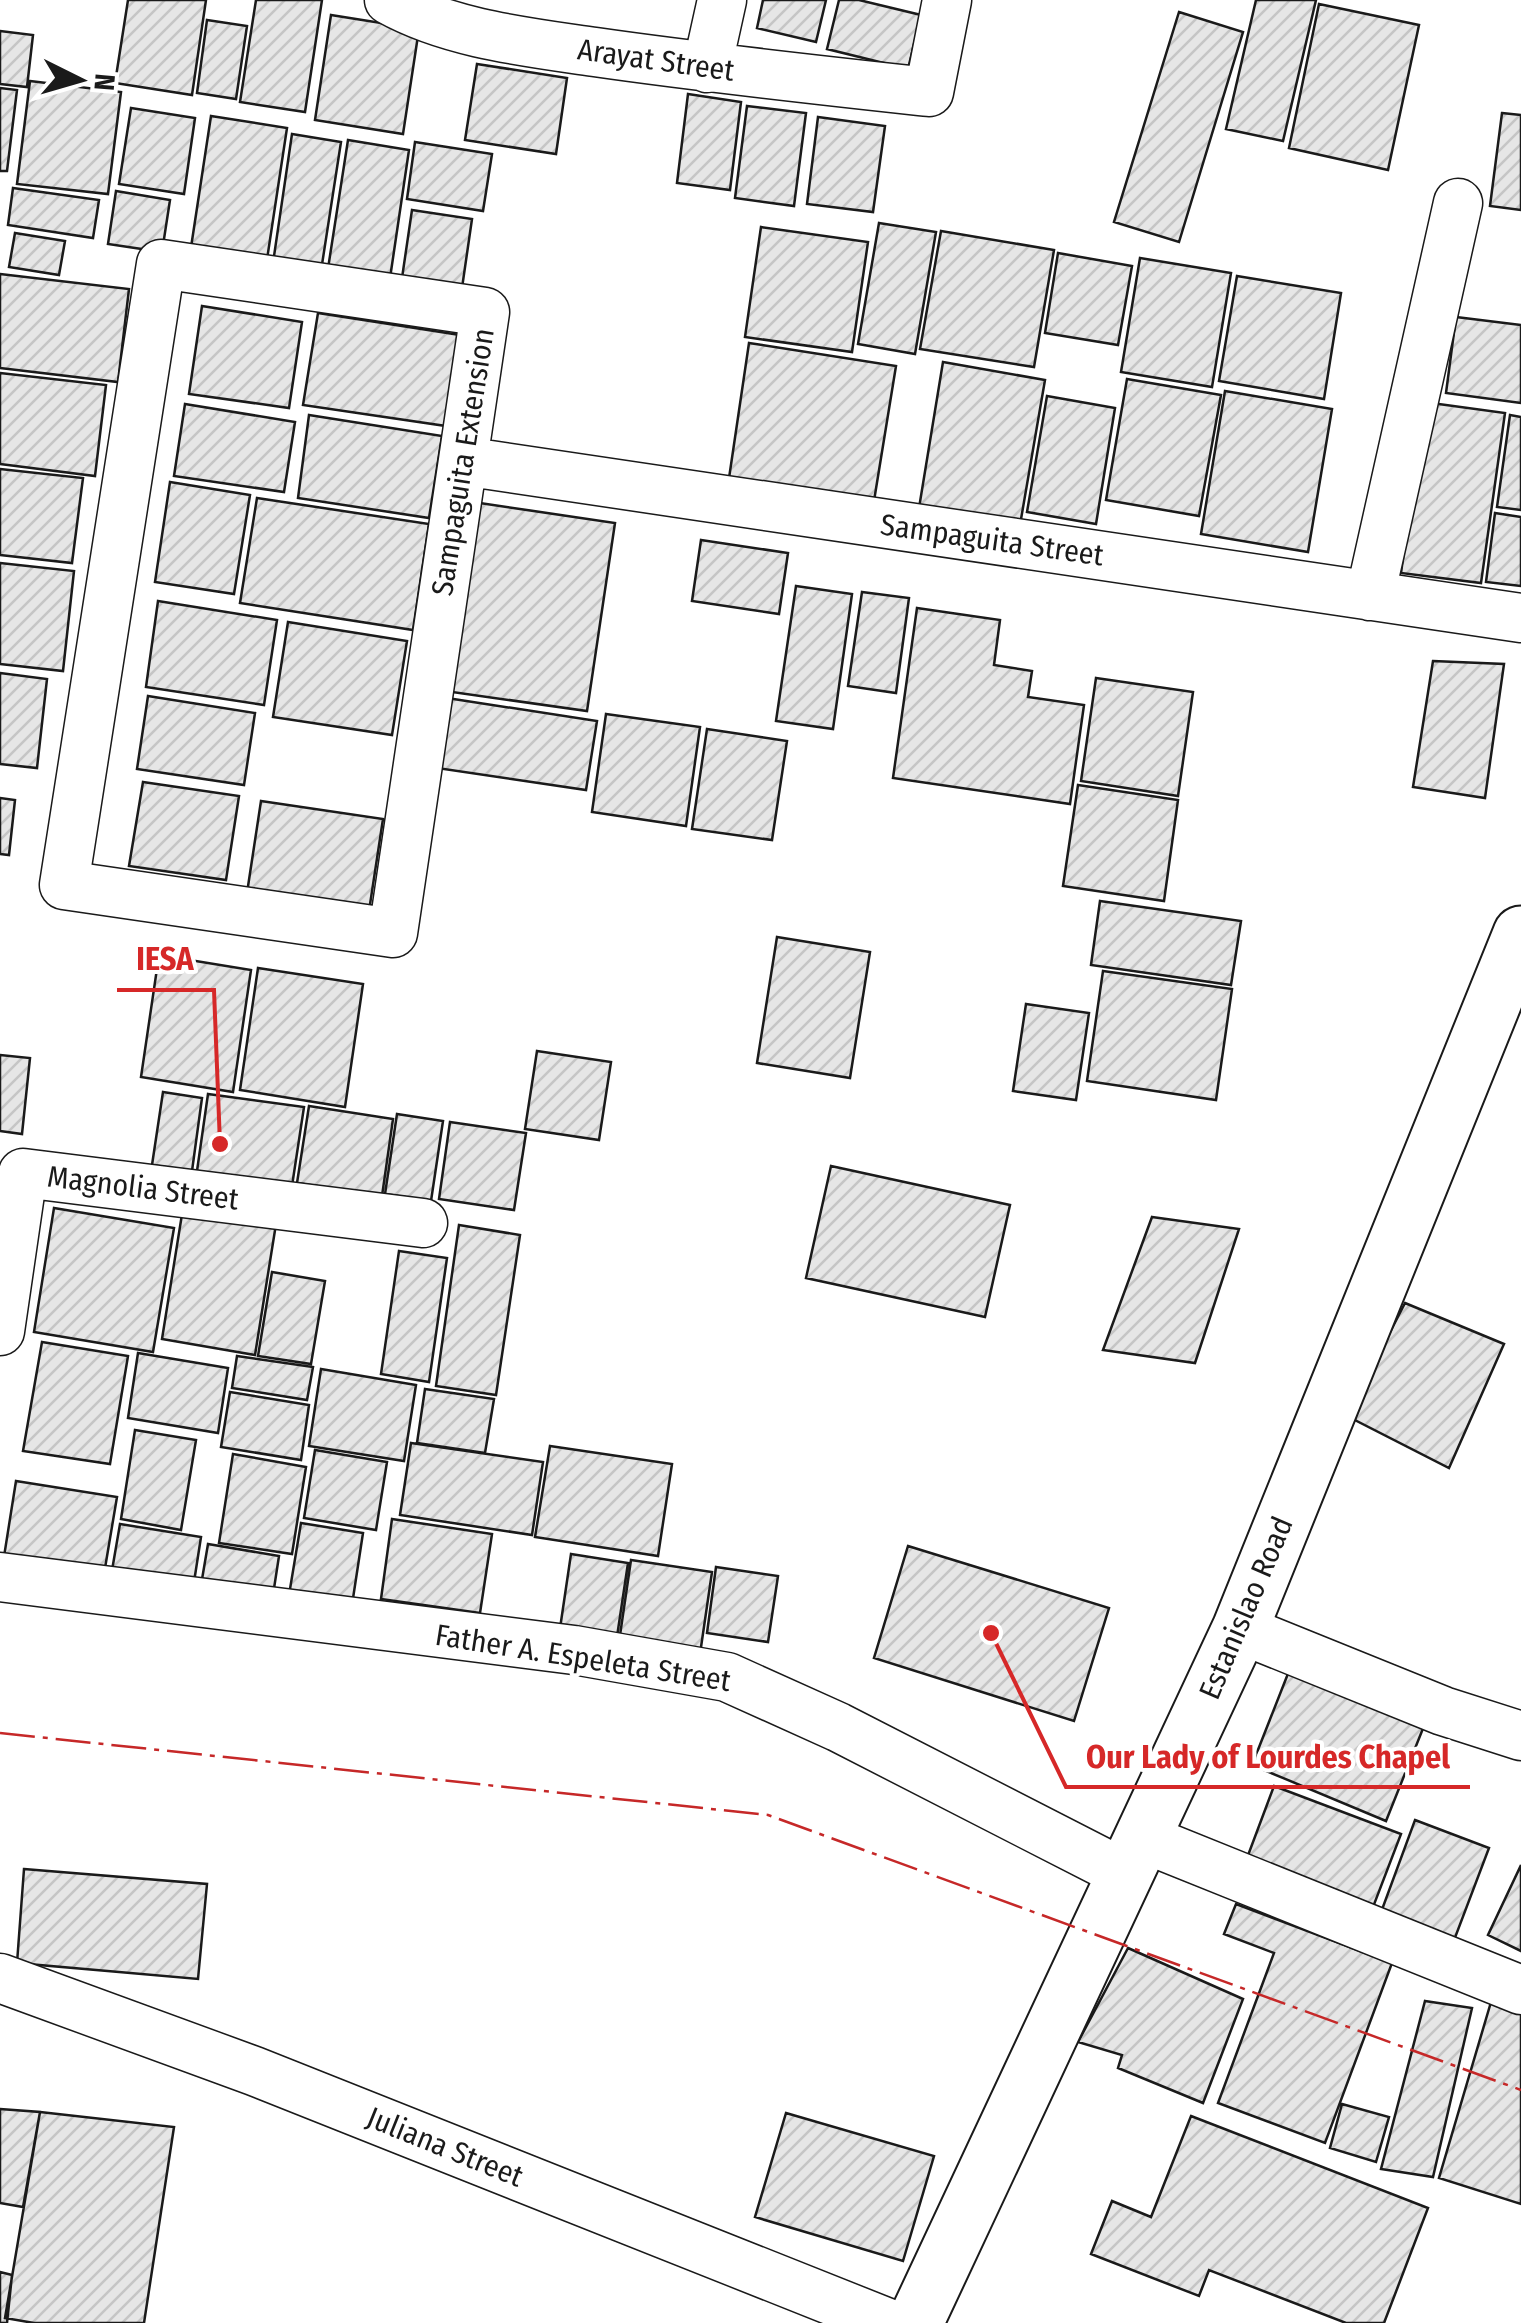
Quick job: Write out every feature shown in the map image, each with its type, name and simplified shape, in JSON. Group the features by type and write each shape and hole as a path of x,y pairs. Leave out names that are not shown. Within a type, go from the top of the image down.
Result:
{"street":[{"name":"Arayat Street","path":"389,0 414,14 519,20 708,68 930,92 947,0"},
{"path":"708,68 722,0"},
{"path":"1370,596 1458,203"},
{"name":"Sampaguita Extension","path":"161,264 485,312 462,461 392,933 64,886 161,264"},
{"name":"Sampaguita Street","path":"462,461 1521,618"},
{"name":"Estanislao Road","path":"915,2323 1240,1630 1521,934"},
{"name":"Magnolia Street","path":"0,1332 23,1173 422,1223"},
{"name":"Father A. Espeleta Street","path":"0,1577 574,1650 728,1677 1134,1856 1521,1990"},
{"path":"1240,1630 1443,1711 1521,1736"},
{"name":"Juliana Street","path":"0,1978 254,2071 888,2323"}],"building":[{"path":"128,0 206,0 192,95 115,83"},
{"path":"256,0 322,0 305,112 240,102"},
{"path":"763,0 826,0 816,42 757,28"},
{"path":"839,0 859,0 921,15 908,69 827,49"},
{"path":"1256,0 1316,0 1283,141 1226,129"},
{"path":"1319,4 1419,25 1388,170 1289,148"},
{"path":"1179,12 1243,32 1179,242 1114,222"},
{"path":"331,15 419,29 403,134 315,120"},
{"path":"207,20 247,26 236,99 197,93"},
{"path":"0,31 33,35 27,87 0,84"},
{"path":"477,64 567,78 556,154 465,140"},
{"path":"30,81 121,92 108,194 17,184"},
{"path":"0,88 17,90 7,171 0,171"},
{"path":"688,94 741,102 730,190 677,183"},
{"path":"747,106 806,113 794,206 735,198"},
{"path":"131,108 195,118 184,194 119,184"},
{"path":"1502,113 1521,115 1521,210 1490,206"},
{"path":"211,116 287,128 266,266 190,254"},
{"path":"818,117 885,126 873,212 807,204"},
{"path":"292,134 341,142 321,271 273,263"},
{"path":"348,140 409,150 389,285 327,275"},
{"path":"415,142 492,154 483,211 407,199"},
{"path":"13,188 99,200 93,238 8,225"},
{"path":"116,191 170,200 162,252 108,244"},
{"path":"412,210 472,219 462,288 402,278"},
{"path":"879,223 936,232 915,354 858,344"},
{"path":"761,227 868,242 852,352 745,337"},
{"path":"941,231 1054,250 1034,367 920,349"},
{"path":"15,233 65,241 59,275 9,267"},
{"path":"1058,253 1132,266 1118,345 1045,333"},
{"path":"1140,258 1231,273 1212,387 1121,372"},
{"path":"0,274 129,289 118,382 0,368"},
{"path":"1237,276 1341,293 1324,399 1219,381"},
{"path":"202,306 302,322 289,408 189,394"},
{"path":"318,313 460,335 446,426 303,405"},
{"path":"1456,317 1521,325 1521,403 1446,393"},
{"path":"749,343 896,366 873,507 728,485"},
{"path":"943,362 1045,380 1020,525 919,508"},
{"path":"0,373 106,385 95,476 0,464"},
{"path":"1127,379 1221,395 1199,516 1106,500"},
{"path":"1225,391 1332,409 1308,552 1201,534"},
{"path":"1047,396 1115,408 1096,524 1027,512"},
{"path":"1424,402 1505,413 1481,583 1401,573"},
{"path":"185,404 295,422 284,492 174,476"},
{"path":"309,415 442,436 429,518 298,498"},
{"path":"1510,415 1521,417 1521,510 1497,507"},
{"path":"0,469 83,478 72,563 0,555"},
{"path":"170,482 250,495 234,594 155,582"},
{"path":"257,498 429,524 413,630 240,603"},
{"path":"473,502 615,523 587,711 445,691"},
{"path":"1495,513 1521,517 1521,586 1486,582"},
{"path":"701,540 788,553 779,614 692,601"},
{"path":"0,563 74,571 63,671 0,664"},
{"path":"796,586 852,594 833,729 776,721"},
{"path":"862,592 909,598 896,693 848,686"},
{"path":"158,601 277,620 264,705 146,687"},
{"path":"917,608 1000,620 994,665 1032,671 1028,697 1084,705 1070,804 893,778"},
{"path":"288,622 407,641 392,735 273,717"},
{"path":"1433,661 1504,664 1485,798 1413,787"},
{"path":"0,673 47,679 37,768 0,764"},
{"path":"1096,678 1193,692 1178,796 1081,781"},
{"path":"148,696 255,713 244,785 137,769"},
{"path":"447,698 597,721 586,790 437,768"},
{"path":"606,714 700,727 686,826 592,812"},
{"path":"707,729 787,741 772,840 692,829"},
{"path":"143,782 239,796 226,880 129,866"},
{"path":"1078,785 1178,800 1164,901 1063,886"},
{"path":"0,798 15,800 9,855 0,854"},
{"path":"261,801 383,819 369,911 247,893"},
{"path":"1100,901 1241,921 1231,985 1091,965"},
{"path":"777,937 870,952 850,1078 757,1063"},
{"path":"159,955 251,970 233,1092 141,1077"},
{"path":"258,968 363,984 345,1107 240,1090"},
{"path":"1103,971 1232,989 1216,1100 1087,1081"},
{"path":"1026,1004 1089,1013 1076,1100 1013,1091"},
{"path":"537,1051 611,1062 599,1140 525,1129"},
{"path":"0,1055 30,1058 22,1134 0,1131"},
{"path":"163,1092 202,1098 192,1171 152,1165"},
{"path":"208,1094 304,1107 292,1186 197,1171"},
{"path":"309,1106 393,1119 382,1196 297,1183"},
{"path":"397,1114 443,1121 431,1201 385,1194"},
{"path":"450,1122 526,1133 514,1210 439,1199"},
{"path":"831,1166 1010,1205 985,1317 806,1278"},
{"path":"54,1208 174,1228 153,1352 34,1332"},
{"path":"183,1208 276,1224 255,1355 162,1339"},
{"path":"1152,1217 1239,1229 1195,1363 1103,1350"},
{"path":"459,1225 520,1235 496,1395 436,1386"},
{"path":"399,1251 447,1258 429,1382 381,1374"},
{"path":"272,1272 325,1281 311,1364 258,1356"},
{"path":"1405,1303 1504,1344 1449,1468 1347,1416"},
{"path":"42,1342 128,1356 110,1464 23,1451"},
{"path":"138,1353 228,1368 218,1433 128,1418"},
{"path":"237,1356 313,1367 307,1400 232,1388"},
{"path":"321,1369 416,1385 404,1461 309,1446"},
{"path":"425,1389 494,1399 485,1453 417,1443"},
{"path":"230,1392 309,1405 301,1460 221,1447"},
{"path":"135,1430 196,1440 181,1530 121,1519"},
{"path":"411,1443 543,1462 532,1535 400,1515"},
{"path":"550,1446 672,1464 658,1556 535,1537"},
{"path":"315,1450 387,1462 376,1530 304,1518"},
{"path":"233,1454 306,1467 292,1554 219,1543"},
{"path":"16,1481 117,1497 103,1580 3,1563"},
{"path":"392,1519 492,1534 480,1613 381,1599"},
{"path":"301,1523 363,1533 350,1618 287,1607"},
{"path":"120,1524 201,1537 192,1595 110,1582"},
{"path":"208,1544 279,1556 271,1608 199,1597"},
{"path":"908,1546 1109,1608 1074,1721 874,1658"},
{"path":"571,1554 628,1563 615,1650 558,1642"},
{"path":"631,1560 712,1572 700,1654 619,1642"},
{"path":"716,1567 778,1576 768,1642 707,1633"},
{"path":"1291,1666 1426,1721 1386,1821 1252,1765"},
{"path":"1274,1786 1401,1834 1370,1915 1244,1866"},
{"path":"1415,1820 1489,1848 1453,1943 1380,1915"},
{"path":"1521,1865 1521,1951 1488,1935"},
{"path":"24,1869 207,1884 198,1979 17,1963"},
{"path":"1236,1904 1392,1963 1325,2143 1218,2103 1274,1953 1224,1934"},
{"path":"1128,1948 1243,1999 1203,2103 1118,2068 1122,2055 1078,2042"},
{"path":"1425,2001 1472,2008 1433,2177 1381,2169"},
{"path":"1491,2002 1521,2011 1521,2204 1439,2178"},
{"path":"1342,2104 1389,2117 1376,2162 1330,2148"},
{"path":"0,2109 40,2112 23,2207 0,2203"},
{"path":"40,2112 174,2127 144,2323 34,2323 5,2318"},
{"path":"786,2113 934,2156 903,2261 755,2217"},
{"path":"1191,2116 1428,2208 1384,2323 1346,2323 1209,2270 1199,2296 1091,2254 1112,2201 1151,2217"},
{"path":"0,2272 12,2275 7,2323 0,2323"}],"power":[{"path":"0,1733 768,1815 1521,2090"}],"place":[{"name":"IESA","path":"220,1144"},
{"name":"Our Lady of Lourdes Chapel","path":"991,1633"}]}
